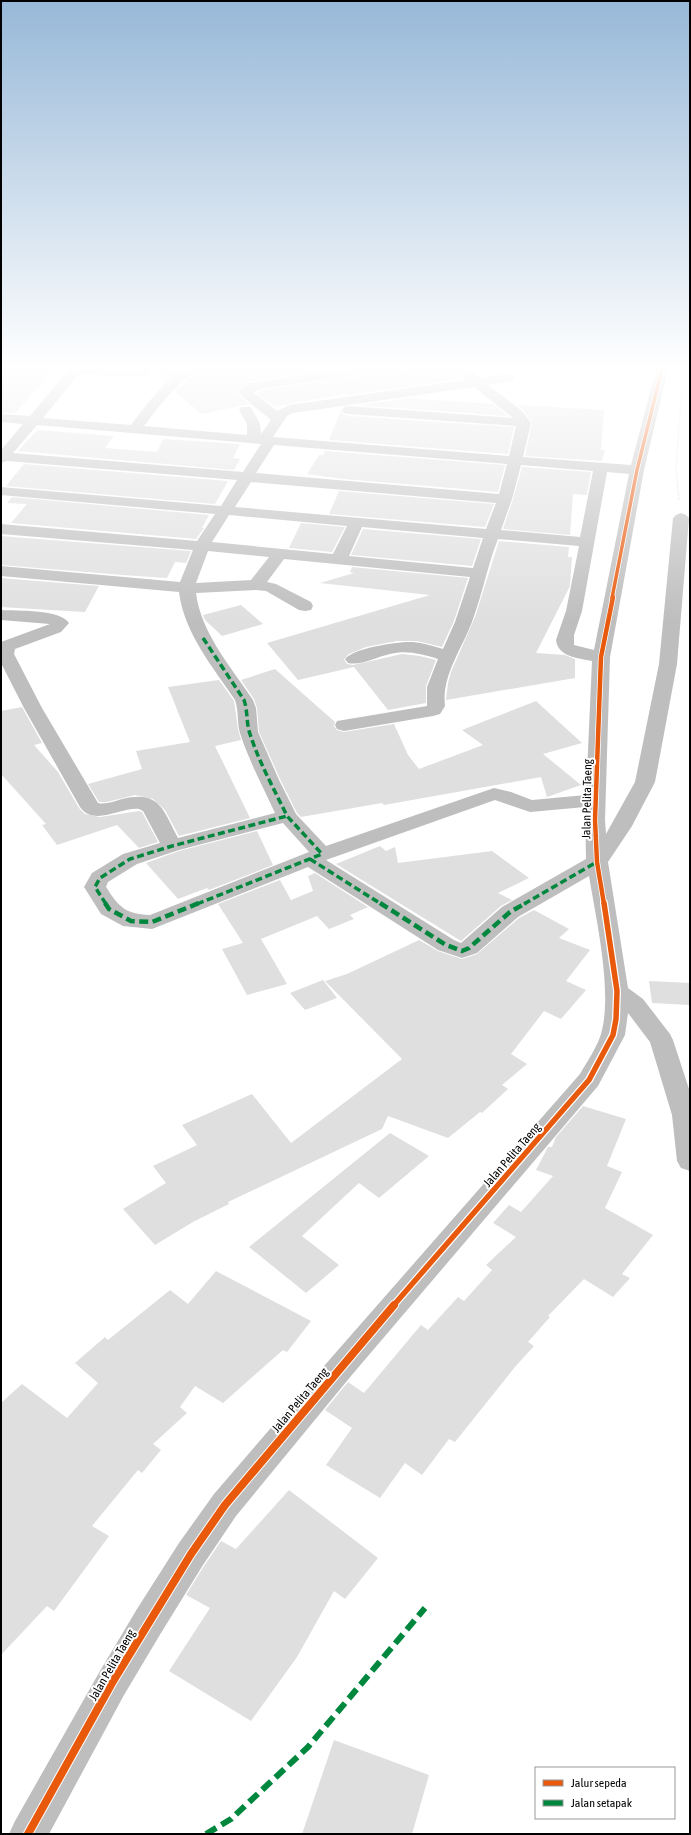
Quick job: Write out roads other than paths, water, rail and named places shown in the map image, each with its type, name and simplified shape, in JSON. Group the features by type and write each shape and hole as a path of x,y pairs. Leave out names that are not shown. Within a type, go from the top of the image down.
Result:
{"street":[{"path":"257,451 246,476 202,546 187,588 190,606 203,638 244,700 247,708 249,732 269,780 287,816 316,857 446,945 462,951 469,948 510,912 597,862 622,826 645,782 668,664 681,518"},
{"path":"397,451 637,470"},
{"path":"344,724 433,710 436,706 434,692 447,656 461,629 505,499 517,451"},
{"name":"Jalan Pelita Taeng","path":"28,1834 140,1635 191,1554 225,1505 341,1367 589,1080 613,1035 616,1019 617,991 608,925 597,862 595,820 601,657 637,470 644,451"},
{"path":"2,457 246,476 505,499"},
{"path":"601,466 574,613 565,636 565,646 567,648 579,653 601,657"},
{"path":"1,491 492,535 587,542"},
{"path":"339,559 356,523"},
{"path":"1,529 202,546 479,573"},
{"path":"256,585 280,554"},
{"path":"1,571 187,588 256,585 276,590 305,606"},
{"path":"1,615 54,619 61,623 54,628 7,646 5,654 33,708 90,807 98,810 136,803 147,804 151,807 172,846"},
{"path":"354,659 388,648 402,647 415,648 447,656"},
{"path":"287,816 172,846 130,860 100,878 96,886 109,909 131,921 152,922 316,857 494,794 504,796 530,806 596,800"},
{"path":"617,991 635,1005 661,1040 685,1115 690,1162"}]}
